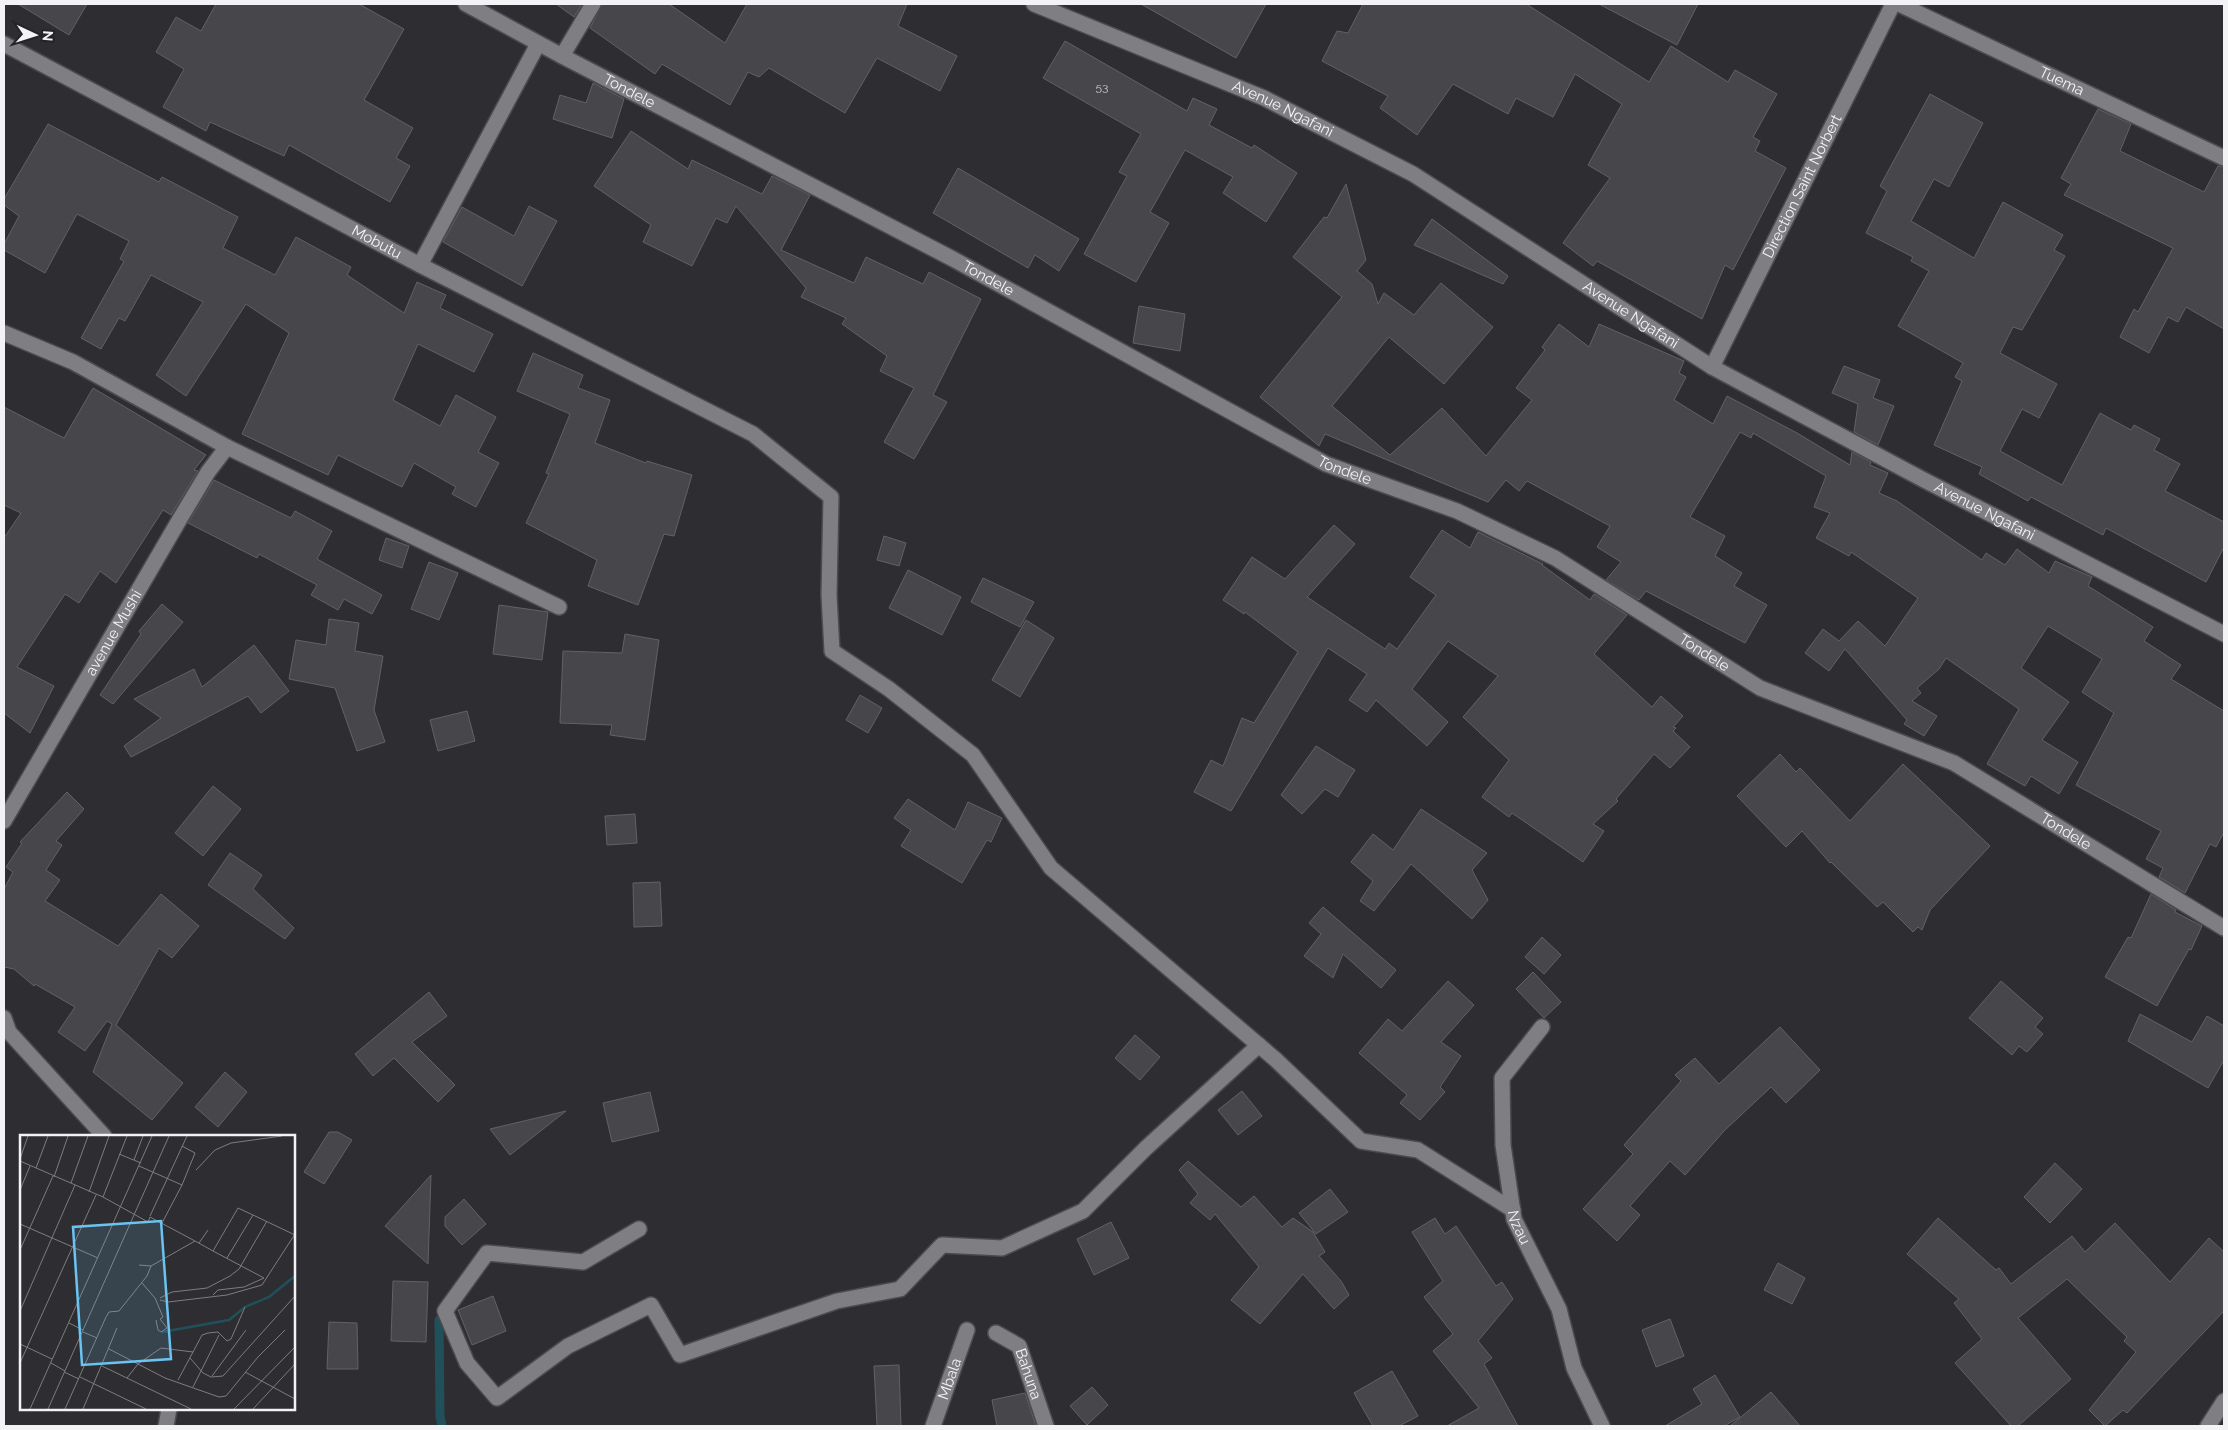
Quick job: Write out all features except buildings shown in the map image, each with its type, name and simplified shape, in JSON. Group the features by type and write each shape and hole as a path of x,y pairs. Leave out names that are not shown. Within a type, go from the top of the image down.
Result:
{"street":[{"name":"Tondele","path":"466,4 538,44 953,259 1326,464 1457,511 1555,558 1760,688 1954,763 2224,928"},
{"path":"562,56 593,4"},
{"name":"Avenue Ngafani","path":"1034,4 1264,98 1413,174 1712,367 1924,480 2224,634"},
{"name":"Direction Saint Norbert","path":"1712,367 1893,4"},
{"name":"Tuema","path":"1899,4 2224,158"},
{"name":"Mobutu","path":"4,44 420,265 753,434 831,497 829,595 832,651 889,689 973,755 1051,868 1259,1045"},
{"path":"420,265 538,44"},
{"path":"4,332 74,362 227,447 559,608"},
{"name":"avenue Mushi","path":"4,821 208,472 227,447"},
{"path":"4,1018 9,1032 103,1135"},
{"name":"Nzau","path":"1542,1027 1502,1078 1503,1145 1514,1219 1559,1309 1574,1368 1602,1426"},
{"path":"639,1229 583,1262 487,1253 445,1311 467,1363 497,1398 568,1346 651,1305 680,1355 837,1301 900,1289 942,1245 1002,1248 1083,1211 1146,1148 1259,1045 1361,1141 1418,1150 1513,1210"},
{"name":"Mbala","path":"933,1426 967,1330"},
{"name":"Bahuna","path":"996,1334 1019,1346 1046,1426"},
{"path":"2208,1426 2224,1401"},
{"path":"166,1426 169,1410"}],"waterway":[{"path":"439,1320 440,1416 442,1426"}]}
